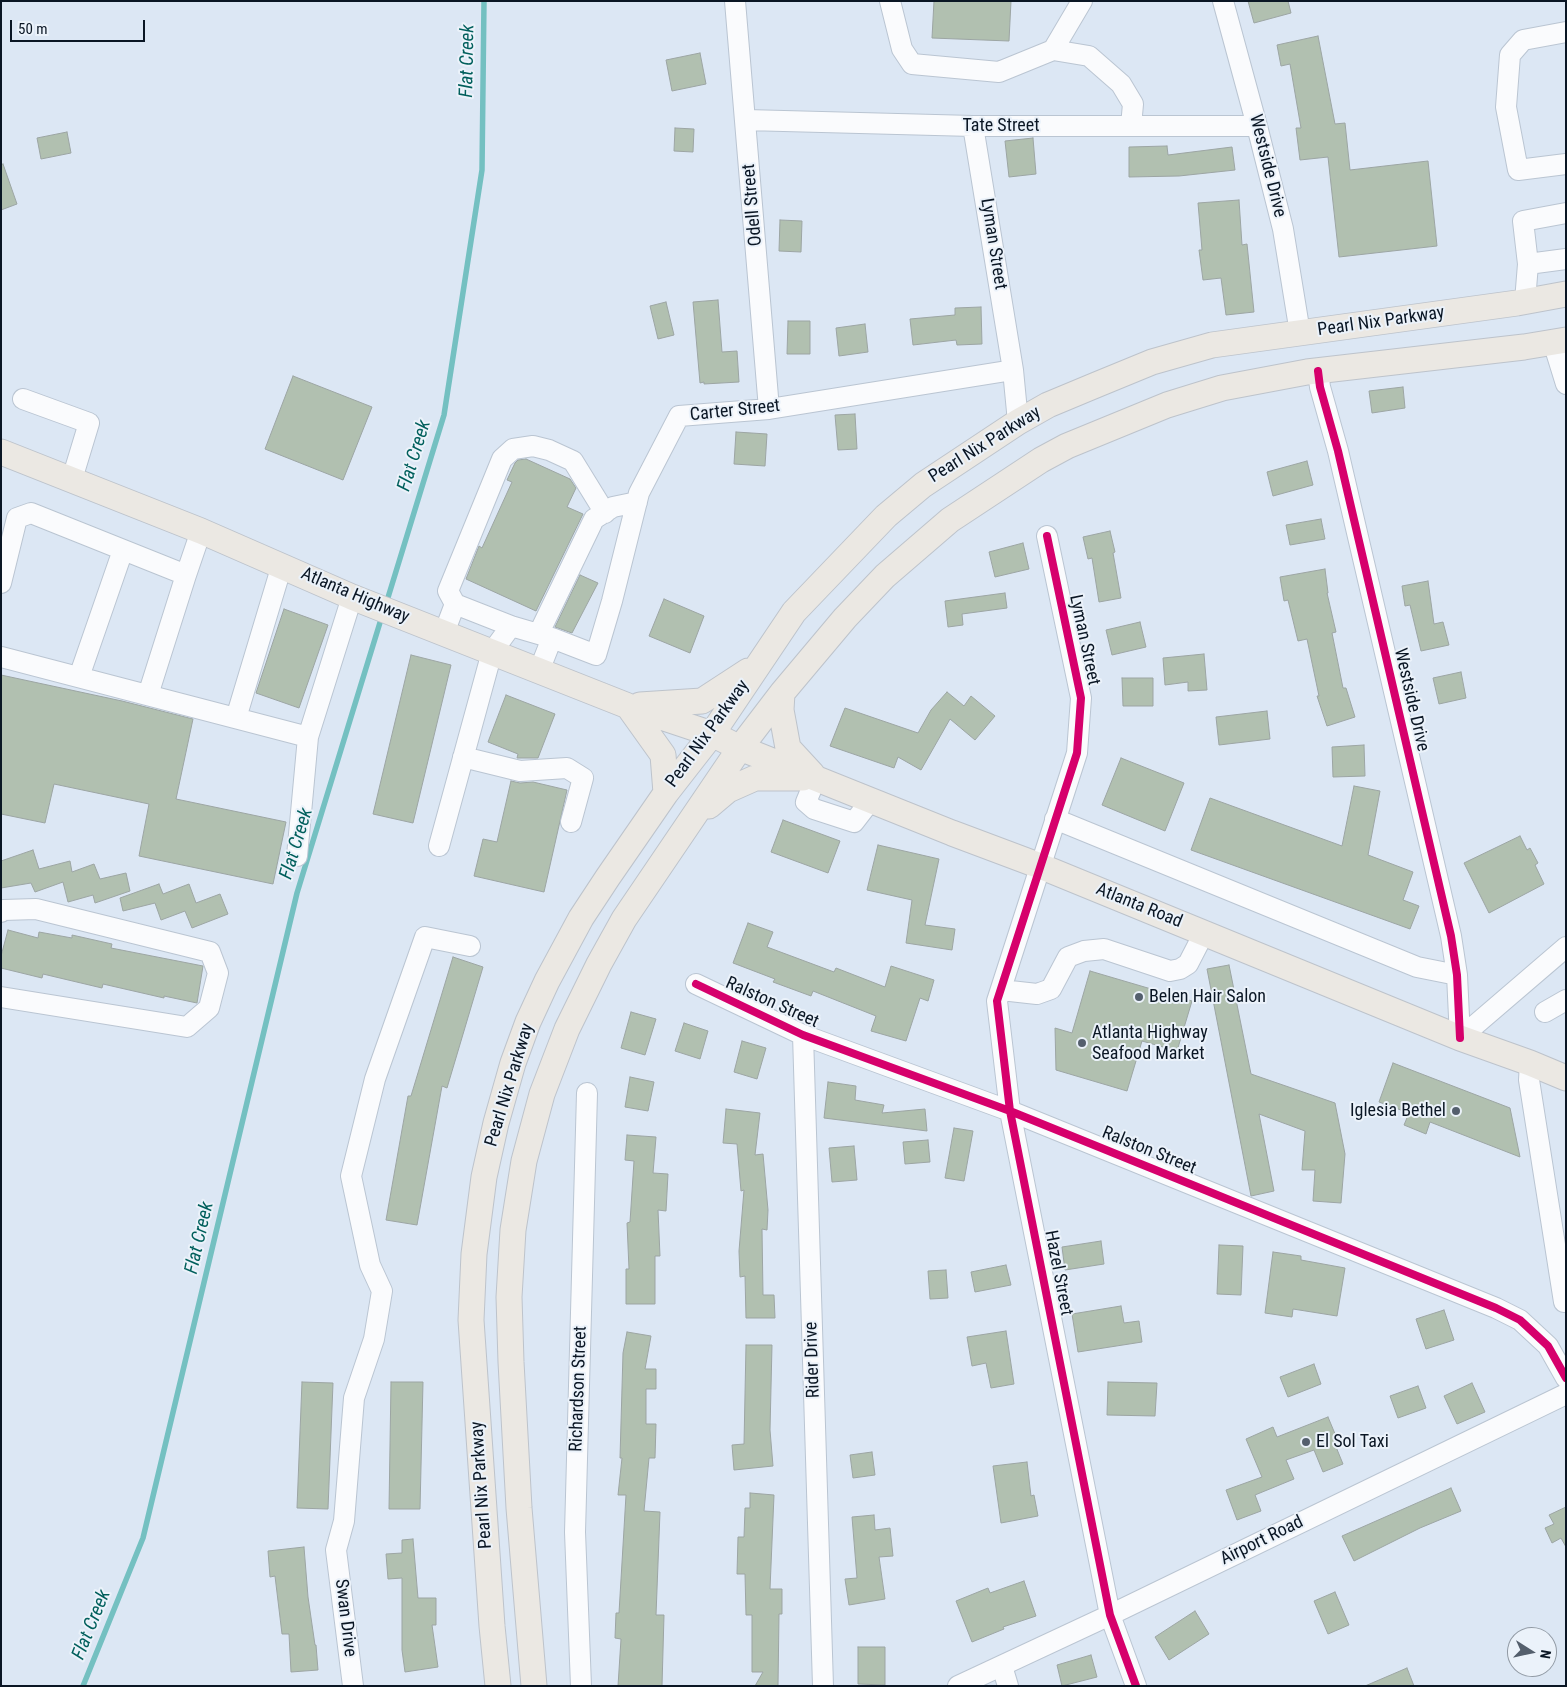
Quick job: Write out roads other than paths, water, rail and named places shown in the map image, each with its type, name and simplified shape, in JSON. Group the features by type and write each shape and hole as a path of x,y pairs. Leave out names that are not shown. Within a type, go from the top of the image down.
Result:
{"main road":[{"name":"Pearl Nix Parkway","path":"498,1686 470,1320 474,1254 484,1177 496,1123 513,1063 528,1022 547,981 581,918 666,793 712,734 794,612 886,516 924,484 1018,422 1048,405 1152,362 1212,344 1566,294"},
{"name":"Pearl Nix Parkway","path":"534,1686 519,1498 511,1362 510,1297 513,1230 524,1161 542,1094 566,1029 599,964 624,919 740,748 782,693 845,618 885,576 950,520 1041,460 1067,446 1167,404 1222,388 1318,371 1524,347 1559,341"},
{"name":"Atlanta Highway","path":"1,452 201,531 438,631 628,706 712,734"},
{"path":"628,706 702,701 757,666"},
{"path":"782,693 781,710 788,748 816,778"},
{"path":"628,706 663,754 666,793"},
{"name":"Atlanta Road","path":"712,734 740,748 952,833 1040,866 1460,1038 1530,1072 1566,1078"},
{"path":"692,820 728,790 755,778 816,778"}],"street":[{"name":"Odell Street","path":"735,1 769,409"},
{"path":"890,1 902,49 912,64 999,72 1053,50 1089,56 1122,84 1134,104 1131,126"},
{"path":"1053,50 1082,1"},
{"name":"Westside Drive","path":"1223,1 1283,229 1300,333"},
{"path":"1566,32 1523,40 1510,55 1506,107 1518,170 1566,164"},
{"name":"Tate Street","path":"746,120 973,126 1257,126"},
{"name":"Lyman Street","path":"973,126 1013,370 1018,422"},
{"path":"1525,301 1528,264 1523,221 1566,213"},
{"path":"1528,264 1566,259"},
{"path":"1559,341 1566,384"},
{"name":"Carter Street","path":"546,636 596,655 612,601 639,493 679,416 769,409 1013,370"},
{"name":"Westside Drive","path":"1318,371 1320,387 1340,460 1451,936 1457,975 1460,1038"},
{"path":"22,399 90,423 72,480"},
{"path":"546,636 511,626 455,604 448,591 502,459 513,449 533,446 549,450 573,461 605,513"},
{"path":"539,671 546,636 594,520 613,507 637,502"},
{"path":"1,582 17,518 31,513 186,575"},
{"path":"148,695 201,531"},
{"name":"Lyman Street","path":"1040,866 1077,753 1080,698 1047,536"},
{"path":"79,677 123,550"},
{"path":"236,718 282,565"},
{"path":"297,856 308,737 361,600"},
{"path":"438,631 455,604"},
{"path":"439,846 492,652 511,626"},
{"path":"1,657 308,737"},
{"path":"463,757 520,771 567,768 583,778 571,822"},
{"path":"1055,819 1417,967 1457,975"},
{"name":"Hazel Street","path":"1040,866 997,1001 1010,1111 1110,1615 1136,1686"},
{"path":"1,912 2,910 36,908 210,952 218,973 209,1008 187,1027 1,997"},
{"path":"1001,990 1037,994 1051,990 1068,957 1084,951 1104,949 1170,971 1180,969 1188,964 1194,956 1204,933"},
{"name":"Swan Drive","path":"353,1686 336,1550 344,1521 354,1398 374,1339 382,1291 370,1265 351,1176 375,1079 425,937 470,946"},
{"path":"1460,1038 1566,947"},
{"name":"Ralston Street","path":"696,984 803,1035 1010,1111 1496,1308 1520,1320 1548,1346 1566,1378"},
{"path":"1545,1012 1566,1000"},
{"name":"Rider Drive","path":"803,1035 823,1686"},
{"path":"1530,1072 1564,1302"},
{"name":"Richardson Street","path":"581,1686 575,1532 587,1093"},
{"name":"Airport Road","path":"958,1686 1110,1615 1566,1394"},
{"path":"1002,1666 1008,1686"}],"waterway":[{"name":"Flat Creek","path":"386,604 444,415 482,170 484,1"},
{"name":"Flat Creek","path":"83,1686 143,1538 297,893 382,616"}],"place":[{"name":"Belen Hair Salon","path":"1139,997"},
{"name":"Atlanta Highway Seafood Market","path":"1082,1043"},
{"name":"Iglesia Bethel","path":"1456,1111"},
{"name":"El Sol Taxi","path":"1306,1442"}]}
